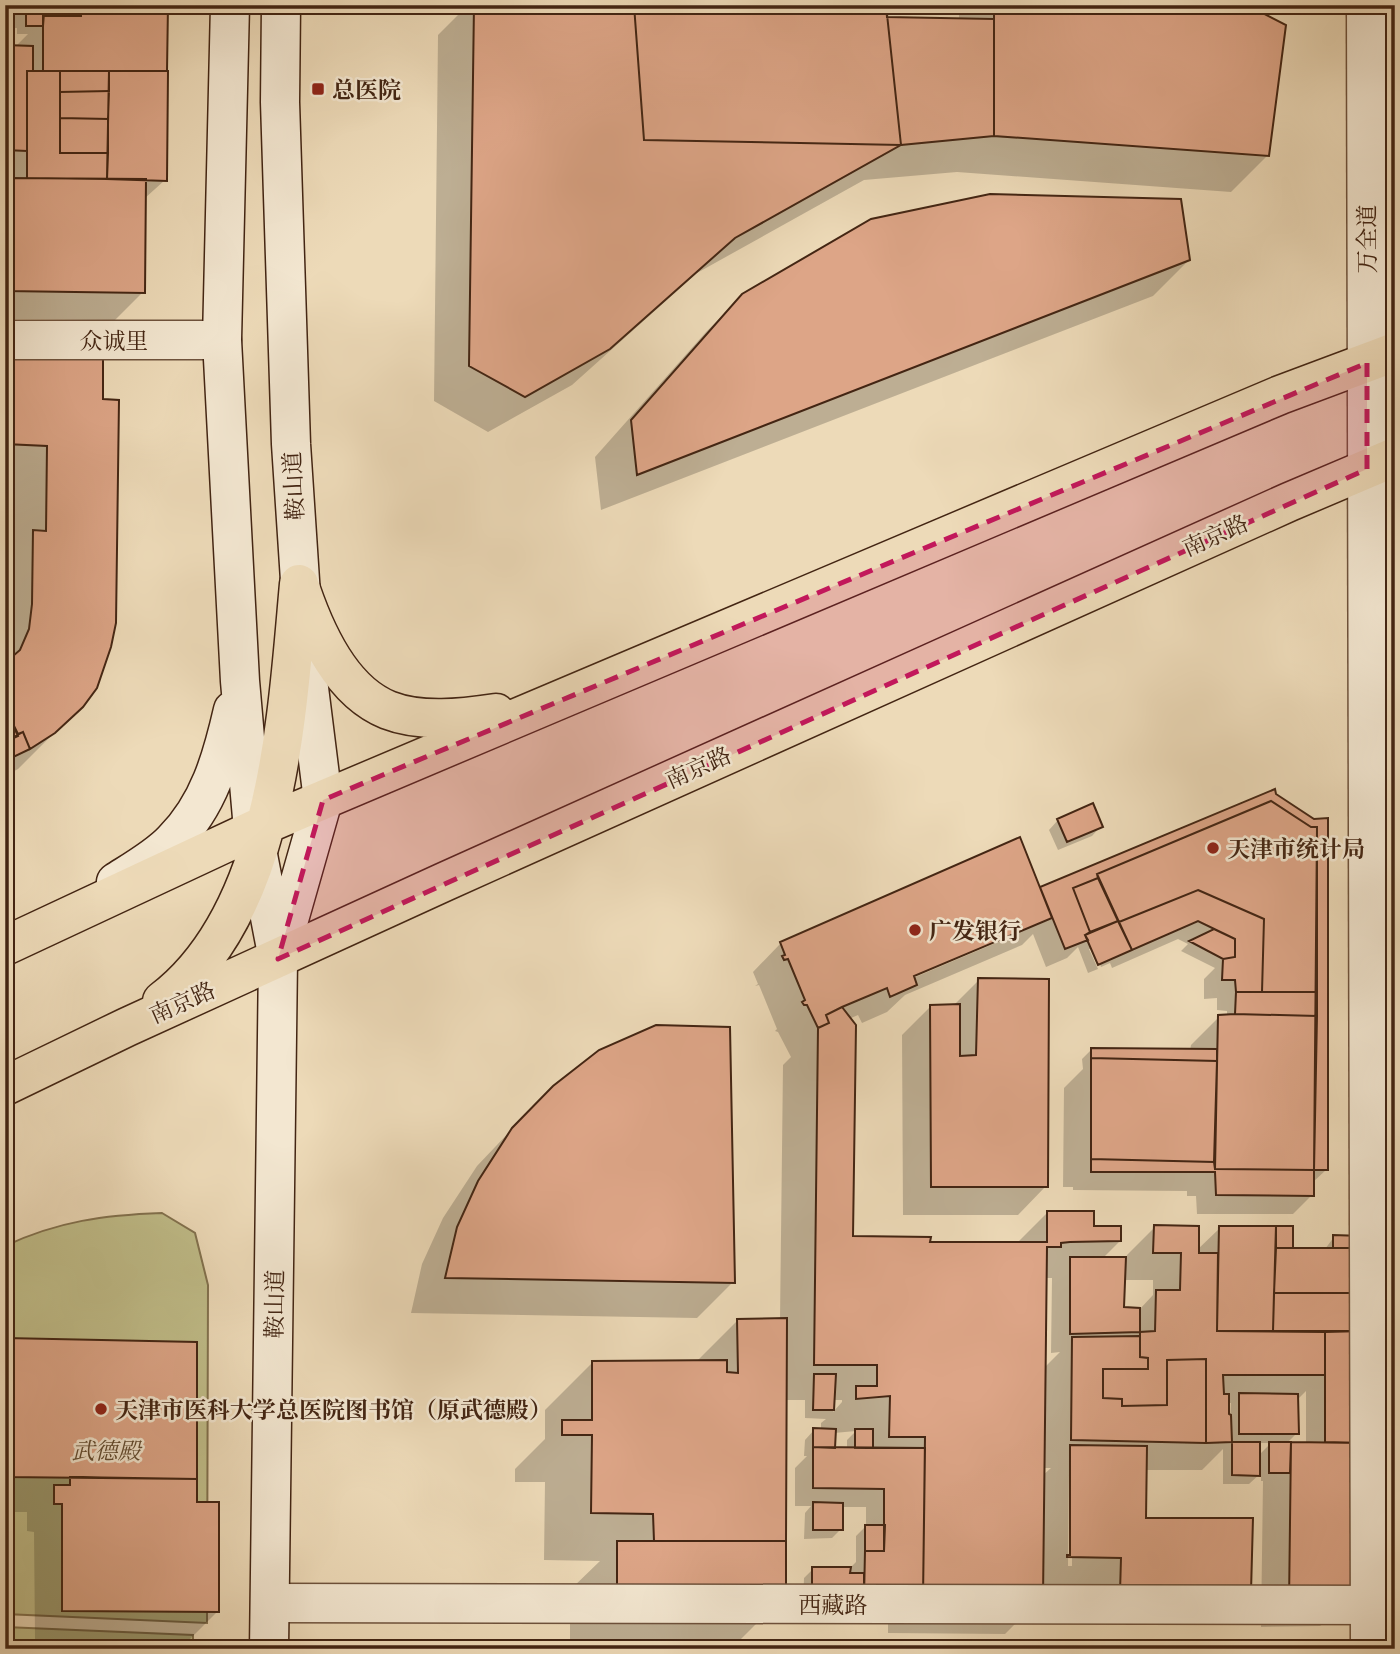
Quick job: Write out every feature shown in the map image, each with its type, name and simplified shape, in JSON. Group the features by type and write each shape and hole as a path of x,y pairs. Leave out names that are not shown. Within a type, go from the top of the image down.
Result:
{"main road":[{"path":"5,946 259,835 323,800 550,702 1267,400 1381,358"},
{"name":"南京路","path":"5,1086 444,881 1381,463"},
{"path":"299,584 324,646 362,693 387,709 413,716 446,718 510,711 550,702"},
{"path":"127,1027 172,994 211,951 240,896 259,835 287,719 299,584"}],"street":[{"name":"鞍山道","path":"230,5 222,340 240,681 278,959 269,1649"},
{"name":"鞍山道","path":"278,959 323,800 299,584 290,417 281,102 281,5"},
{"name":"万全道","path":"1366,5 1381,358 1383,1604 1370,1649"},
{"name":"众诚里","path":"5,340 222,340"},
{"path":"50,925 172,843 198,812 214,777 240,681"},
{"name":"西藏路","path":"271,1603 1383,1604"}],"highlighted area":[{"path":"1367,363 1367,469 278,959 323,800"}],"green space":[{"name":"武德殿","path":"162,1213 195,1233 208,1285 207,1623 5,1614 5,1246 25,1237 82,1221"},
{"path":"5,1627 193,1635 193,1649 5,1649"}],"building":[{"path":"5,5 10,5 9,46 5,45"},
{"path":"81,5 168,5 167,71 43,71 43,16 81,16"},
{"path":"474,5 886,5 887,17 994,19 994,5 1247,5 1286,25 1269,156 994,136 901,145 735,238 610,349 525,397 469,366"},
{"path":"634,5 886,5 901,145 644,140"},
{"path":"994,5 1247,5 1286,25 1269,156 994,136"},
{"path":"26,13 44,13 43,26 26,26"},
{"path":"5,45 33,46 33,71 27,71 27,151 5,150"},
{"path":"27,71 60,71 60,153 108,153 107,179 27,178"},
{"path":"60,71 109,71 109,91 60,92"},
{"path":"109,71 168,71 167,181 107,179"},
{"path":"109,91 108,119 60,118 60,92"},
{"path":"60,118 108,119 108,153 60,153"},
{"path":"5,178 146,179 145,293 5,291"},
{"path":"990,194 1181,199 1190,260 637,475 631,420 742,294 871,219"},
{"path":"5,355 103,357 103,399 119,400 116,623 111,647 97,688 83,707 55,733 30,749 23,732 18,734 5,708 5,663 20,650 29,629 33,530 46,531 47,446 5,444"},
{"path":"5,708 18,736 5,742"},
{"path":"23,732 30,749 5,761 5,742"},
{"path":"1275,789 1276,794 1314,819 1328,818 1328,1170 1314,1170 1317,827 1311,827 1271,801 1097,874 1098,878 1073,888 1090,932 1085,935 1088,940 1065,949 1040,887"},
{"path":"1271,801 1311,827 1317,827 1317,992 1262,992 1264,919 1198,890 1119,922 1097,874"},
{"path":"1093,803 1103,827 1067,842 1057,819"},
{"name":"广发银行","path":"1020,837 1052,918 914,976 917,985 890,997 887,988 842,1007 826,1015 829,1023 818,1028 807,1005 802,1002 805,1000 788,959 784,960 782,956 785,955 780,942"},
{"path":"1098,878 1118,921 1090,932 1073,888"},
{"path":"1198,890 1264,919 1262,992 1236,992 1235,980 1222,980 1223,959 1235,957 1235,939 1198,921 1132,950 1119,922"},
{"path":"1118,921 1132,950 1098,965 1085,935"},
{"path":"1214,929 1235,939 1235,957 1223,959 1189,941"},
{"path":"978,978 1049,979 1048,1187 931,1187 930,1005 960,1004 960,1056 976,1055"},
{"path":"1236,992 1317,992 1317,1016 1235,1014"},
{"path":"842,1007 856,1025 853,1236 931,1237 930,1242 1047,1242 1047,1211 1094,1211 1094,1226 1121,1226 1121,1241 1070,1242 1061,1243 1061,1247 1047,1247 1043,1598 923,1598 925,1437 889,1437 890,1396 856,1399 856,1386 877,1386 877,1365 814,1365 818,1028 829,1023 826,1015"},
{"path":"1218,1015 1317,1016 1314,1170 1215,1169"},
{"path":"656,1025 730,1027 735,1283 445,1278 457,1227 478,1181 512,1128 553,1086 599,1050"},
{"path":"1091,1048 1217,1049 1217,1061 1091,1058"},
{"path":"1091,1058 1217,1061 1214,1162 1091,1159"},
{"path":"1091,1159 1214,1162 1215,1169 1314,1170 1314,1196 1216,1195 1215,1172 1091,1172"},
{"path":"1154,1225 1199,1226 1199,1253 1218,1253 1217,1331 1325,1332 1325,1375 1223,1375 1224,1394 1229,1394 1232,1442 1206,1443 1206,1359 1167,1360 1167,1405 1122,1406 1122,1399 1103,1398 1103,1369 1148,1369 1148,1358 1140,1357 1140,1332 1155,1331 1156,1290 1180,1290 1181,1253 1153,1253"},
{"path":"1219,1226 1276,1226 1273,1331 1217,1331"},
{"path":"1276,1226 1293,1226 1293,1248 1276,1248"},
{"path":"1333,1235 1362,1236 1362,1248 1333,1248"},
{"path":"1276,1248 1363,1248 1364,1293 1274,1293"},
{"path":"1070,1257 1126,1257 1124,1307 1140,1308 1140,1332 1070,1334"},
{"path":"1274,1293 1364,1293 1364,1331 1273,1331"},
{"path":"787,1318 786,1541 654,1541 653,1514 591,1513 592,1435 562,1435 562,1420 592,1420 592,1361 727,1360 727,1372 738,1373 737,1319"},
{"path":"1364,1331 1364,1443 1325,1442 1325,1332"},
{"path":"1140,1336 1140,1357 1148,1358 1148,1369 1103,1369 1103,1398 1122,1399 1122,1406 1167,1405 1167,1360 1206,1359 1206,1443 1071,1440 1072,1337"},
{"name":"天津市医科大学总医院图书馆（原武德殿）","path":"5,1338 197,1342 197,1479 5,1477"},
{"path":"814,1374 836,1374 834,1410 813,1410"},
{"path":"1239,1393 1298,1394 1299,1434 1239,1434"},
{"path":"813,1428 836,1429 835,1448 813,1447"},
{"path":"855,1429 873,1429 873,1448 855,1448"},
{"path":"1232,1442 1260,1442 1260,1476 1232,1475"},
{"path":"1269,1442 1291,1442 1290,1473 1269,1473"},
{"path":"1291,1442 1364,1443 1362,1593 1289,1604"},
{"path":"1070,1445 1147,1446 1146,1518 1253,1518 1251,1592 1120,1592 1121,1558 1067,1557 1070,1555"},
{"path":"813,1447 925,1448 923,1598 864,1598 865,1551 884,1551 884,1489 813,1488"},
{"path":"70,1477 197,1479 197,1502 219,1502 219,1612 62,1611 62,1504 54,1504 54,1485 70,1485"},
{"path":"813,1502 843,1503 843,1530 813,1530"},
{"path":"865,1525 885,1525 884,1551 865,1551"},
{"path":"617,1541 786,1541 786,1596 617,1597"},
{"path":"812,1567 851,1567 850,1573 864,1573 864,1598 812,1598"}],"place":[{"name":"总医院","path":"318,89"},
{"name":"天津市统计局","path":"1213,848"},
{"name":"广发银行","path":"915,930"},
{"name":"天津市医科大学总医院图书馆（原武德殿）","path":"101,1409"}]}
